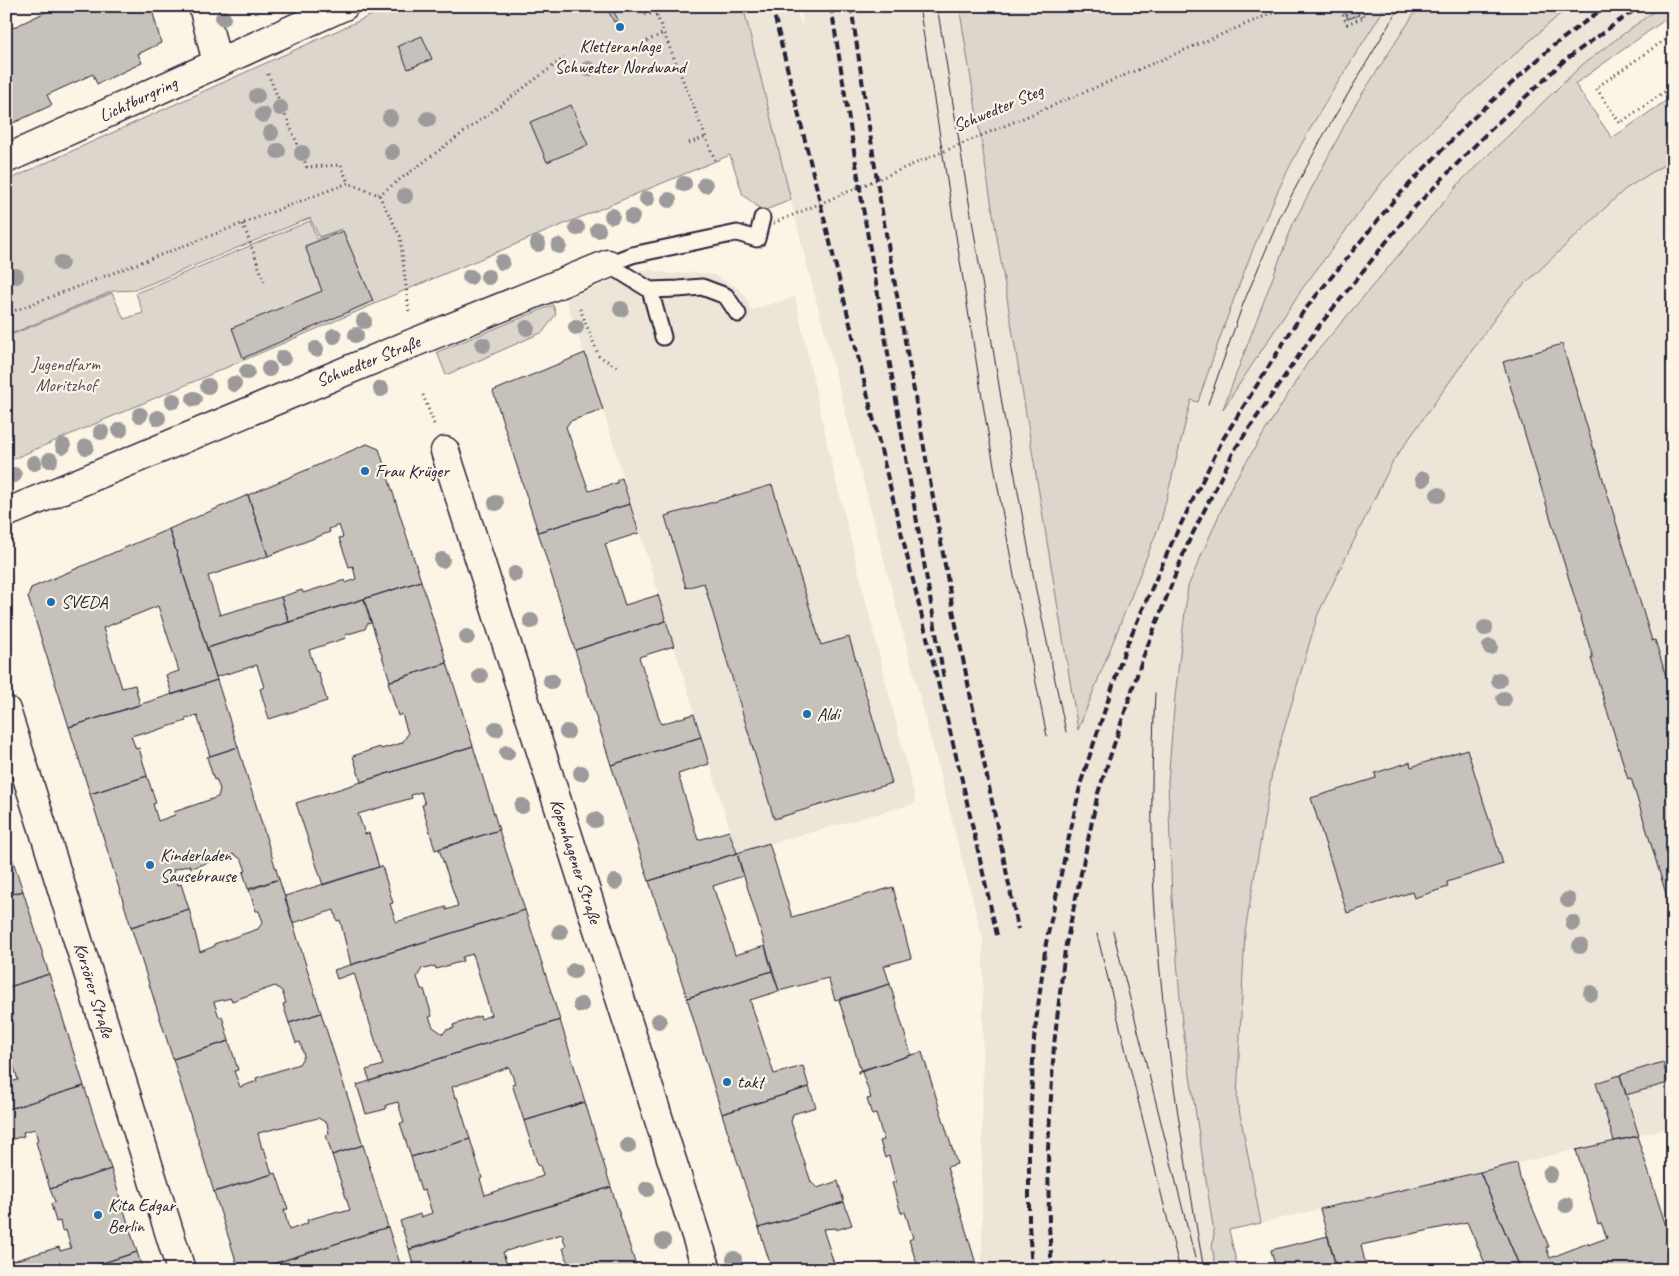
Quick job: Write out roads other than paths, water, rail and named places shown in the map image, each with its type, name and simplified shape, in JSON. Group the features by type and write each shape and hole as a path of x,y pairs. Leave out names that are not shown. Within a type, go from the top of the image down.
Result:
{"street":[{"path":"202,6 217,62"},
{"name":"Lichtburgring","path":"6,159 344,6"},
{"name":"Schwedter Straße","path":"6,512 222,421 608,264"},
{"name":"Kopenhagener Straße","path":"445,452 706,1270"},
{"name":"Korsörer Straße","path":"6,710 181,1270"}],"lane":[{"name":"Schwedter Straße","path":"608,264 632,255 737,233 757,238 762,218 769,225"},
{"path":"608,264 650,290 678,290 702,287 726,296 738,314"},
{"path":"650,290 663,337"}],"tram line":[{"path":"919,6 985,416 1014,576 1047,736"},
{"path":"937,6 1004,416 1036,590 1066,732"},
{"path":"1208,404 1243,304 1280,217 1322,138 1400,6"},
{"path":"1155,693 1152,819 1157,941 1173,1082 1204,1270"},
{"path":"1113,931 1195,1258"},
{"path":"1097,934 1180,1270"}],"railway":[{"path":"772,6 962,780 997,935"},
{"path":"831,6 863,208 944,679"},
{"path":"851,6 880,200 953,610 1018,929"},
{"path":"1032,1270 1029,1224 1029,1145 1034,1039 1046,943 1081,782 1125,649 1174,538 1223,439 1303,312 1395,199 1471,120 1553,46 1606,6"},
{"path":"1052,1270 1049,1226 1048,1149 1054,1045 1065,949 1098,793 1142,660 1187,545 1235,449 1319,326 1411,211 1488,132 1565,60 1640,6"},
{"path":"1107,1266 1108,1270"}],"place":[{"name":"Kletteranlage Schwedter Nordwand","path":"620,27"},
{"name":"Frau Krüger","path":"365,471"},
{"name":"SVEDA","path":"51,602"},
{"name":"Aldi","path":"807,714"},
{"name":"Kinderladen Sausebrause","path":"150,865"},
{"name":"takt","path":"727,1082"},
{"name":"Kita Edgar Berlin","path":"98,1215"}],"park label":[{"name":"Jugendfarm Moritzhof","path":"66,374"}]}
